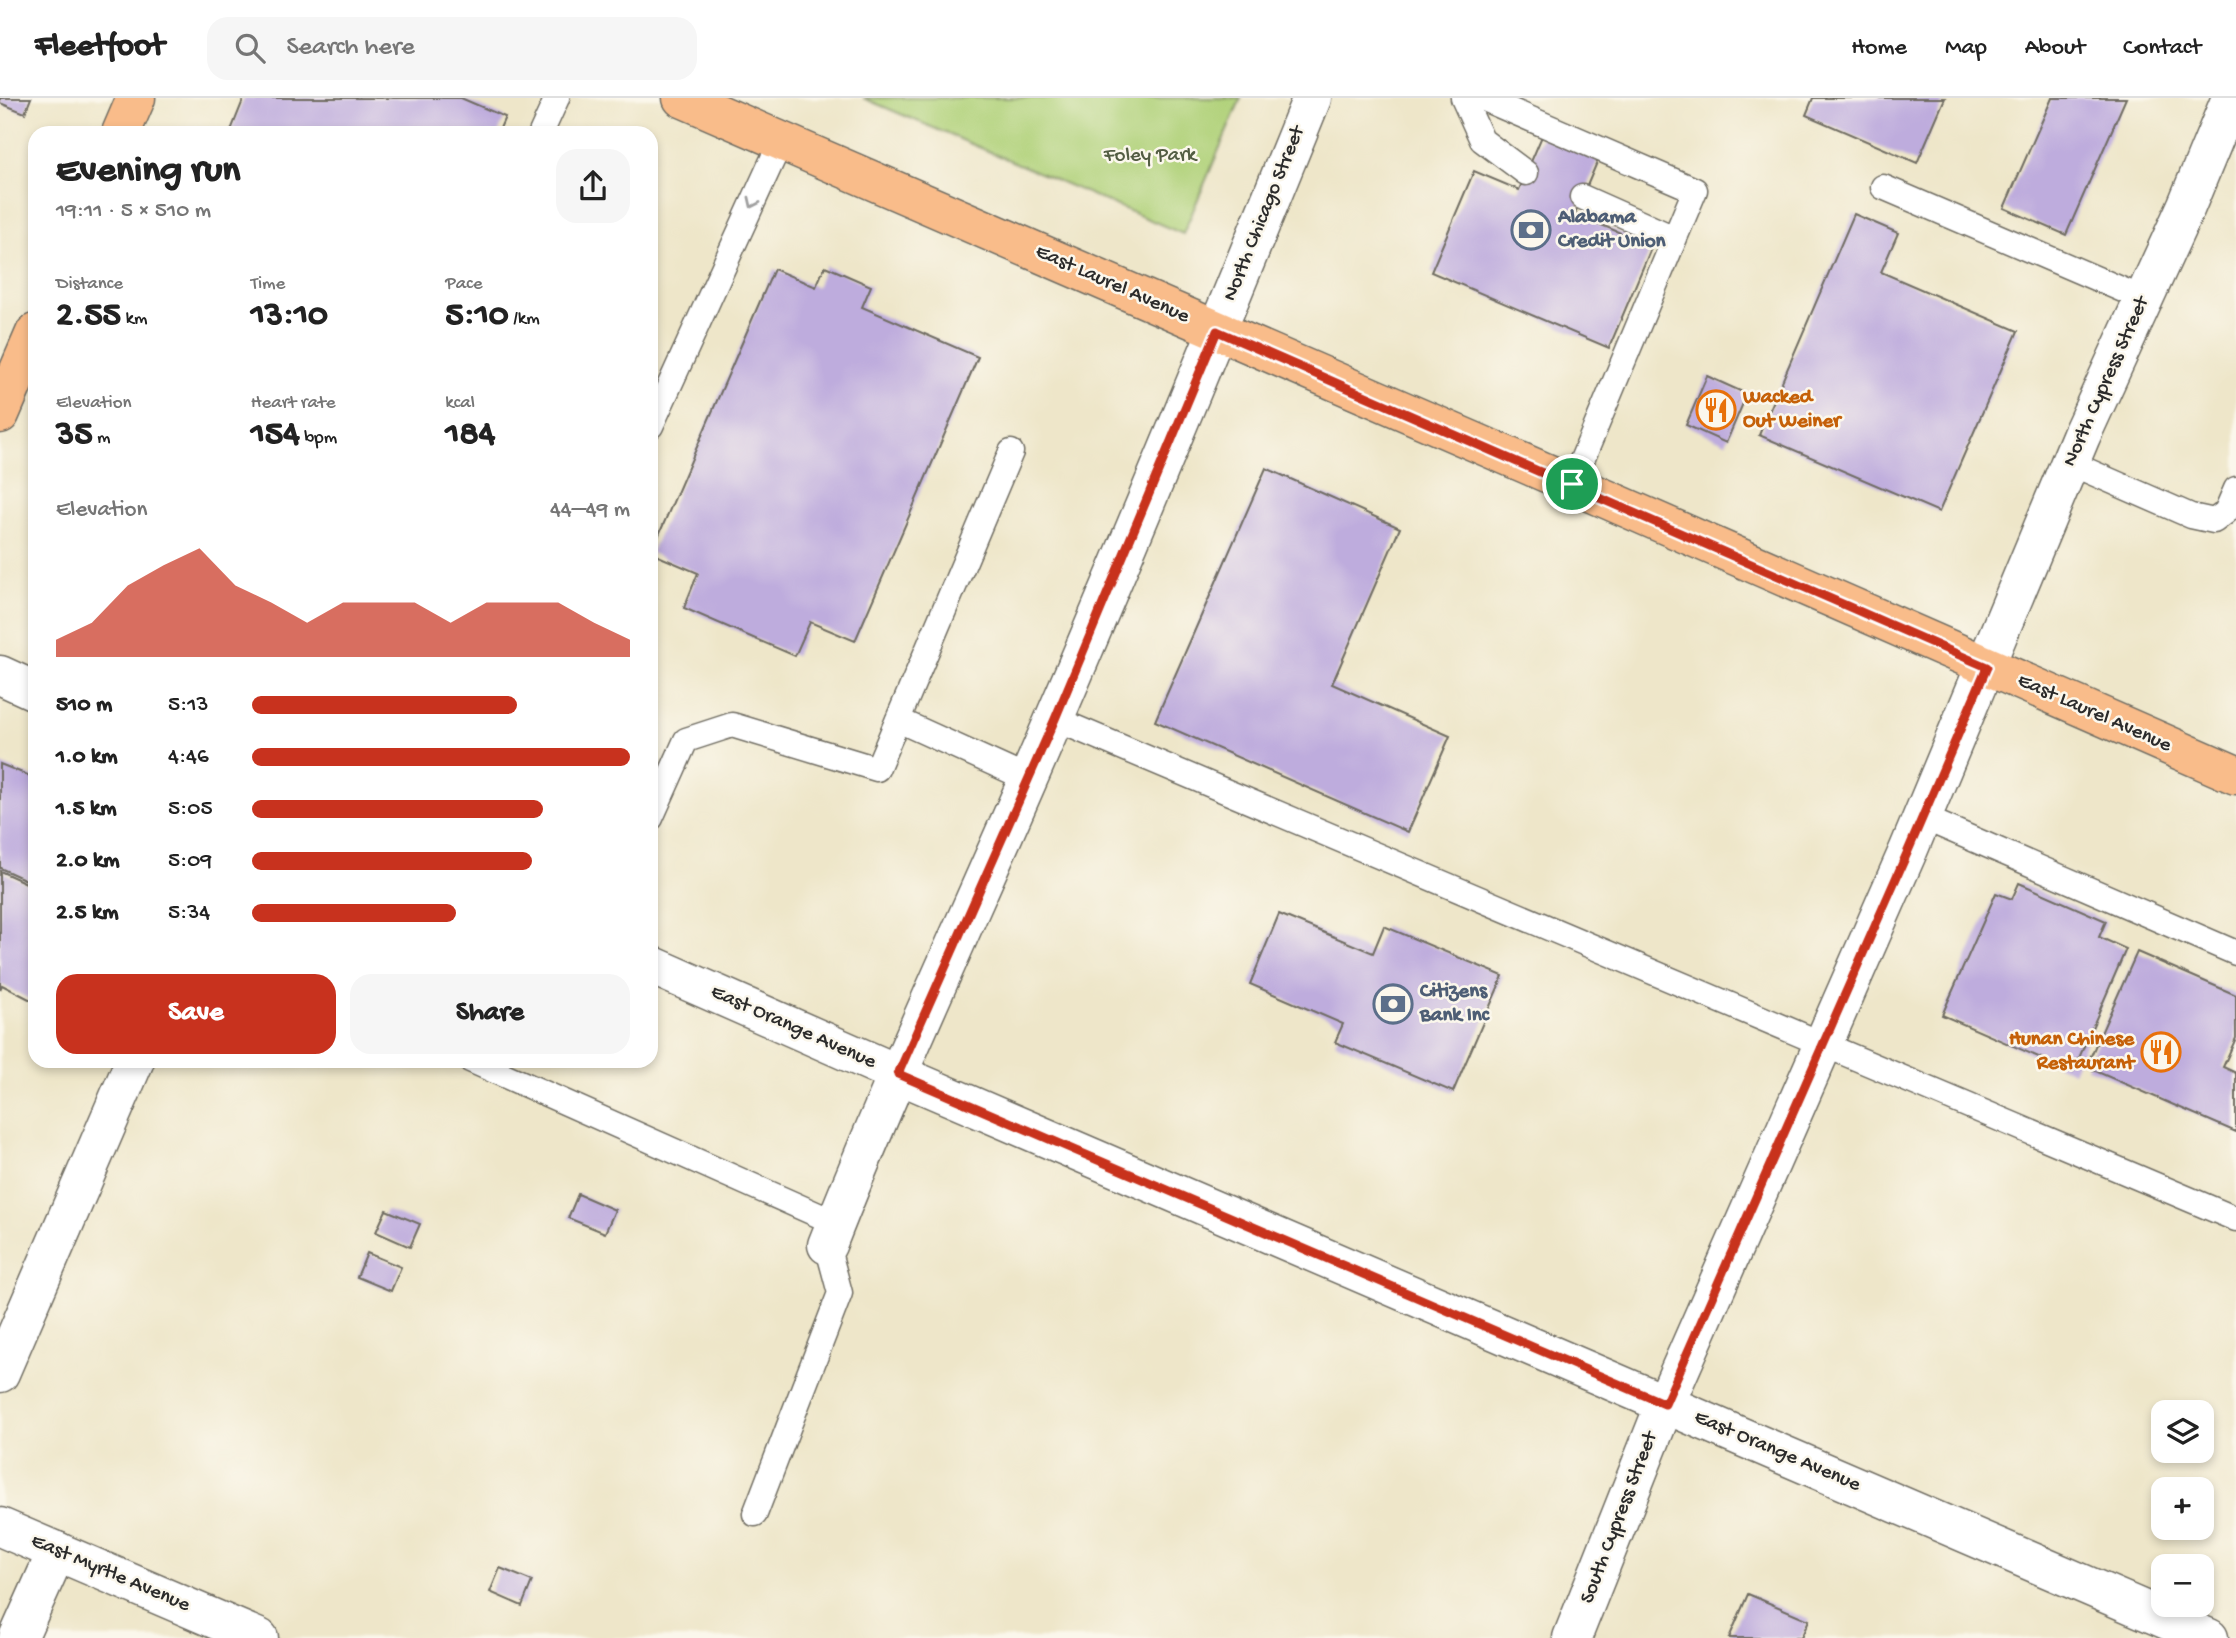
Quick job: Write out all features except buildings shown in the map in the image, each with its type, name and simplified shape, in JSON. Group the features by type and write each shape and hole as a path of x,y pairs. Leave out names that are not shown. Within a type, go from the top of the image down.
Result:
{"main road":[{"path":"124,126 136,98"},
{"name":"East Laurel Avenue","path":"682,98 2236,775"},
{"path":"0,414 28,349"}],"street":[{"name":"North Chicago Street","path":"831,1234 898,1074 1055,719 1312,98"},
{"name":"North Cypress Street","path":"1987,667 2070,463 2186,207 2231,98"},
{"name":"South Cypress Street","path":"1572,1638 1665,1404 1987,667"},
{"path":"0,675 28,688"},
{"name":"East Orange Avenue","path":"658,968 2209,1638"},
{"path":"0,1373 132,1068"},
{"name":"East Myrtle Avenue","path":"0,1527 259,1638"},
{"path":"18,1638 57,1551"}],"lane":[{"path":"544,126 557,98"},
{"path":"1463,98 1482,140 1526,173"},
{"path":"1482,98 1695,190 1572,484"},
{"path":"658,411 781,141"},
{"path":"1883,187 2144,299"},
{"path":"1582,197 1674,239"},
{"path":"658,802 686,740 732,725 877,769 1011,452"},
{"path":"2070,463 2191,516 2214,522 2226,512 2236,489"},
{"path":"1055,719 2236,1219"},
{"path":"898,720 1028,779"},
{"path":"1922,817 2236,953"},
{"path":"487,1068 831,1234 840,1293 755,1514"}],"green space":[{"name":"Foley Park","path":"863,98 1241,98 1183,234"}],"place":[{"name":"Alabama Credit Union","path":"1531,230"},
{"name":"Wacked Out Weiner","path":"1716,410"},
{"name":"Citizens Bank Inc","path":"1393,1004"},
{"name":"Hunan Chinese Restaurant","path":"2161,1052"}],"route":[{"path":"1217,331 1572,484 1987,667 1665,1404 898,1074 1055,719 1217,331"}]}
